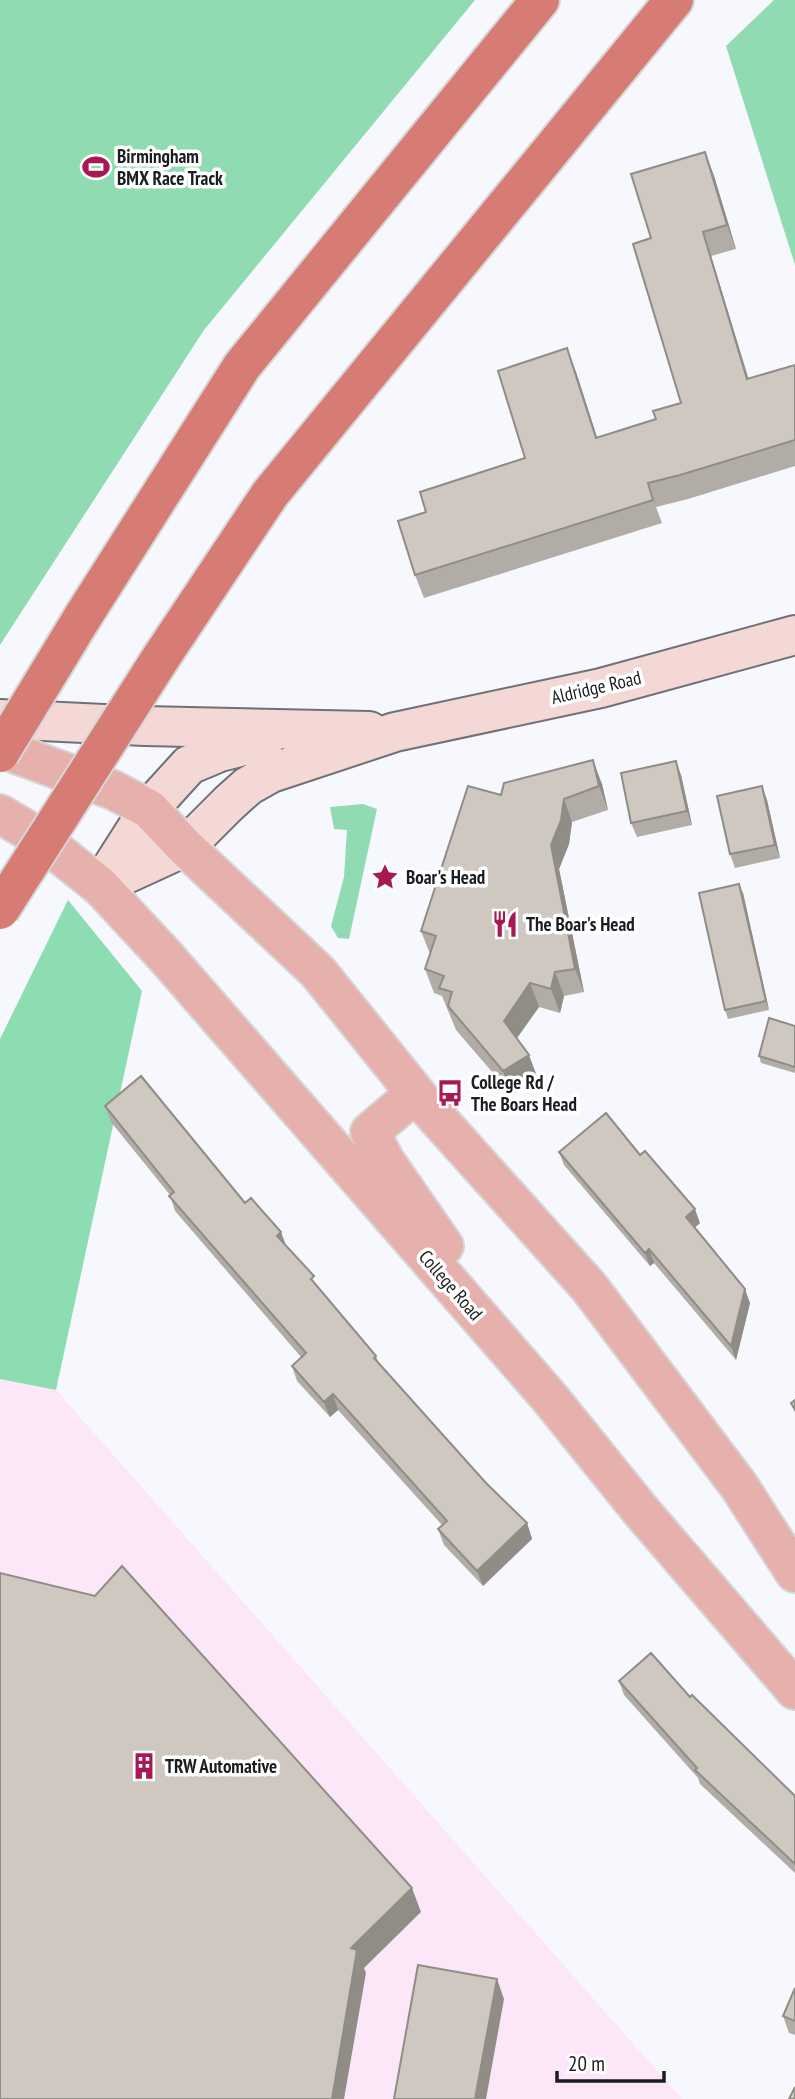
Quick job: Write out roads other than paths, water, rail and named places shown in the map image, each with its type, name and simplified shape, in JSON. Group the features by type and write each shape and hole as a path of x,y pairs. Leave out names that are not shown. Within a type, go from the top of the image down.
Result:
{"highway":[{"path":"0,750 242,366 540,0"},
{"path":"0,910 160,659 270,494 674,0"}],"main road":[{"path":"0,750 113,790 149,809 185,847 318,972 421,1100 589,1287 739,1486 795,1573"},
{"path":"0,814 37,836 100,886"},
{"name":"College Road","path":"100,886 245,1046 325,1142 549,1397 641,1511 795,1690"},
{"path":"421,1100 403,1104 373,1128 371,1135 385,1161 549,1397"}],"street":[{"name":"Aldridge Road","path":"100,886 185,847 248,786 271,774 395,732 601,688 795,635"},
{"name":"Aldridge Road","path":"0,719 145,726 395,732"},
{"name":"Aldridge Road","path":"100,886 149,809 189,765 220,752 307,730"}],"place":[{"name":"Birmingham BMX Race Track","path":"96,167"},
{"name":"Boar's Head","path":"385,877"},
{"name":"The Boar's Head","path":"505,924"},
{"name":"College Rd / The Boars Head","path":"450,1093"},
{"name":"TRW Automative","path":"144,1766"}]}
